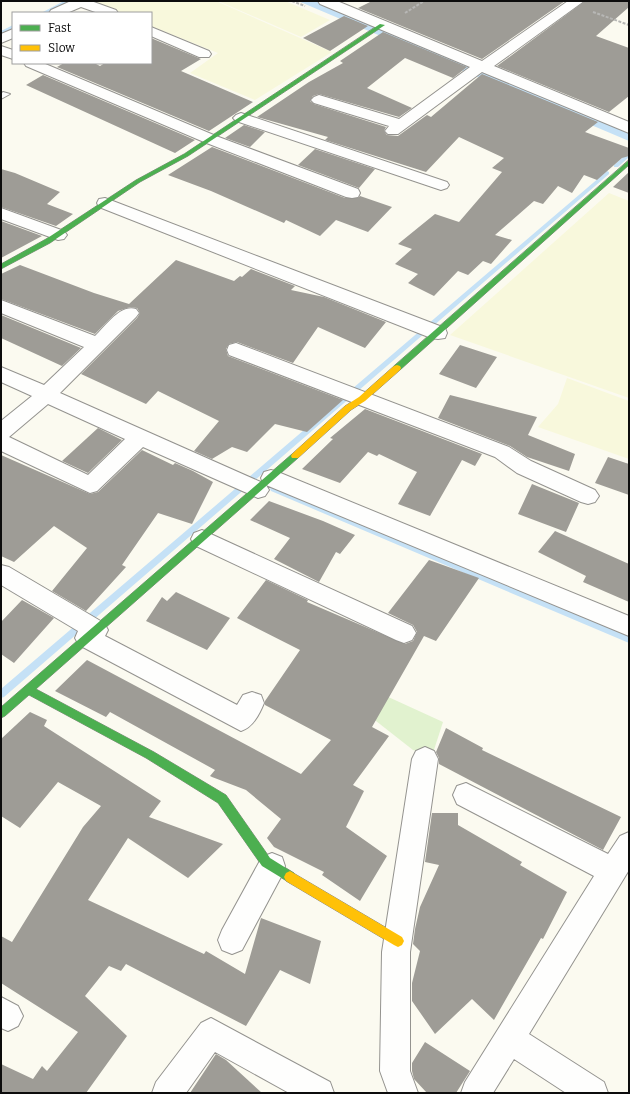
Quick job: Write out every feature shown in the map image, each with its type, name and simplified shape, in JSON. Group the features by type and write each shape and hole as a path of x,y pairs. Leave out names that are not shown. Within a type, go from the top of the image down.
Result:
{"street":[{"path":"58,12 80,1 108,12"},
{"path":"325,1 377,28 629,128"},
{"path":"319,100 397,128 478,69 575,3"},
{"path":"1,267 28,254 161,166 186,155 377,28"},
{"path":"152,30 204,54"},
{"path":"1,39 12,34"},
{"path":"1,50 12,55"},
{"path":"33,64 210,139 352,193"},
{"path":"241,118 441,185"},
{"path":"1,713 265,484 348,408 362,399 438,333 629,162"},
{"path":"105,203 438,333"},
{"path":"1,213 58,235"},
{"path":"1,306 98,345"},
{"path":"1,432 47,394 130,312"},
{"path":"236,350 502,452 524,467 588,496"},
{"path":"1,374 140,437 265,484 629,626"},
{"path":"1,442 90,485 140,437"},
{"path":"202,538 404,633"},
{"path":"1,574 91,634 241,720 252,703"},
{"path":"29,690 150,755 222,799 266,862 398,942"},
{"path":"403,1093 395,1071 398,942 425,760"},
{"path":"466,796 612,871"},
{"path":"476,1093 629,845"},
{"path":"232,940 272,866"},
{"path":"167,1093 211,1033 313,1092"},
{"path":"510,1039 593,1093"}],"path":[{"path":"575,3 629,25"}],"green space":[{"path":"216,1 332,52 255,100 190,73 218,53 152,26 152,12 118,12 93,2"},
{"path":"218,1 285,1 330,20 301,37"},
{"path":"609,193 629,201 629,398 450,335"},
{"path":"567,378 629,401 629,459 538,427 558,404"},
{"path":"373,690 443,722 432,756 413,750 362,710"}],"water":[{"path":"298,1 317,1 629,133 629,141"}],"building":[{"path":"372,1 565,1 482,59 358,8"},
{"path":"585,1 629,1 629,7 596,36 629,48 629,96 609,112 497,66"},
{"path":"344,16 368,26 330,51 303,38"},
{"path":"383,32 467,67 453,78 405,58 367,88 412,108 399,117 319,94 313,96 310,101 314,104 386,127 384,131 387,135 398,136 427,115 431,117 482,74 598,122 585,132 629,148 629,156 622,158 597,180 584,175 572,193 558,186 543,204 534,201 495,235 512,240 491,264 483,261 468,275 458,271 434,296 408,283 418,274 395,264 412,249 398,244 435,214 459,222 502,172 492,168 504,158 459,137 426,172 325,140 328,137 257,117 309,82 343,63 340,61"},
{"path":"152,38 201,59 181,71 253,102 209,131 57,67 62,64 96,64 100,66 103,64 152,64"},
{"path":"43,75 195,140 175,153 26,85"},
{"path":"244,125 265,132 250,147 225,138"},
{"path":"212,147 345,198 358,198 360,196 392,207 368,232 336,220 320,236 286,220 284,223 211,191 168,175"},
{"path":"315,149 375,169 359,188 298,165"},
{"path":"1,169 15,173 60,192 47,204 73,214 56,226 1,207"},
{"path":"629,172 629,193 613,187"},
{"path":"1,221 42,236 1,258"},
{"path":"176,260 234,281 240,276 242,277 251,269 295,286 291,290 324,297 386,322 365,348 318,327 293,363 237,342 229,344 226,349 228,356 343,400 307,432 275,424 247,452 232,447 212,459 194,451 219,421 158,391 146,404 81,374 137,318 140,313 137,308 130,307 118,311 95,334 1,299 1,274 20,265 94,293 129,304"},
{"path":"1,315 81,348 62,366 1,338"},
{"path":"460,345 497,357 476,388 439,374"},
{"path":"450,395 537,417 528,435 575,454 569,471 527,457 510,446 438,418"},
{"path":"365,409 482,454 475,466 462,460 430,516 398,504 417,472 379,454 377,456 368,452 340,483 302,469 333,439 330,438"},
{"path":"98,428 122,440 88,473 62,461"},
{"path":"142,450 173,465 175,463 193,471 213,482 192,524 158,513 122,565 126,567 86,611 52,591 87,548 54,526 14,562 1,556 1,455 90,494 98,492"},
{"path":"608,457 629,464 629,495 595,483"},
{"path":"532,484 579,503 566,532 518,514"},
{"path":"269,501 323,521 355,535 340,554 336,552 319,582 274,559 290,538 250,520"},
{"path":"555,531 629,564 629,602 583,582 586,576 538,552"},
{"path":"429,560 479,578 436,641 424,636 372,727 389,736 353,785 364,791 346,827 387,856 360,901 322,875 324,872 274,847 267,838 281,819 246,790 210,776 215,770 110,712 106,717 55,691 87,660 301,774 331,740 265,705 265,701 300,650 237,618 266,580 308,600 307,602 405,644 413,641 417,632 413,625 388,613"},
{"path":"176,592 230,618 207,650 146,621 162,597 167,601"},
{"path":"22,600 54,618 14,663 1,654 1,622"},
{"path":"30,712 47,720 44,726 161,801 149,817 223,844 188,878 128,838 88,900 204,954 206,951 245,974 261,918 321,941 310,984 280,970 246,1026 126,964 121,971 109,966 85,996 127,1036 86,1093 1,1093 1,1064 33,1079 42,1066 47,1071 78,1032 1,983 1,936 12,942 83,827 101,806 58,782 20,828 1,816 1,739"},
{"path":"446,728 483,748 482,750 621,817 603,850 439,764 439,758 436,752"},
{"path":"432,813 458,813 458,825 522,862 520,865 567,892 543,939 541,938 494,1020 472,999 435,1034 412,1001 412,983 420,951 413,944 415,929 420,907 439,865 425,862"},
{"path":"425,1042 470,1071 456,1093 427,1093 414,1079 412,1063"},
{"path":"216,1054 226,1060 262,1093 190,1093"}],"waterway":[{"path":"45,12 68,1"},
{"path":"1,33 12,28"},
{"path":"616,166 629,154"},
{"path":"1,694 607,173"},
{"path":"274,489 629,639"}],"traffic: fast":[{"path":"1,267 48,241 138,181 186,155 382,25"},
{"path":"397,368 629,162"},
{"path":"1,713 295,456"},
{"path":"29,690 150,755 222,799 266,862 290,877"}],"traffic: slow":[{"path":"295,456 348,408 362,399 397,368"},
{"path":"290,877 398,941"}]}
